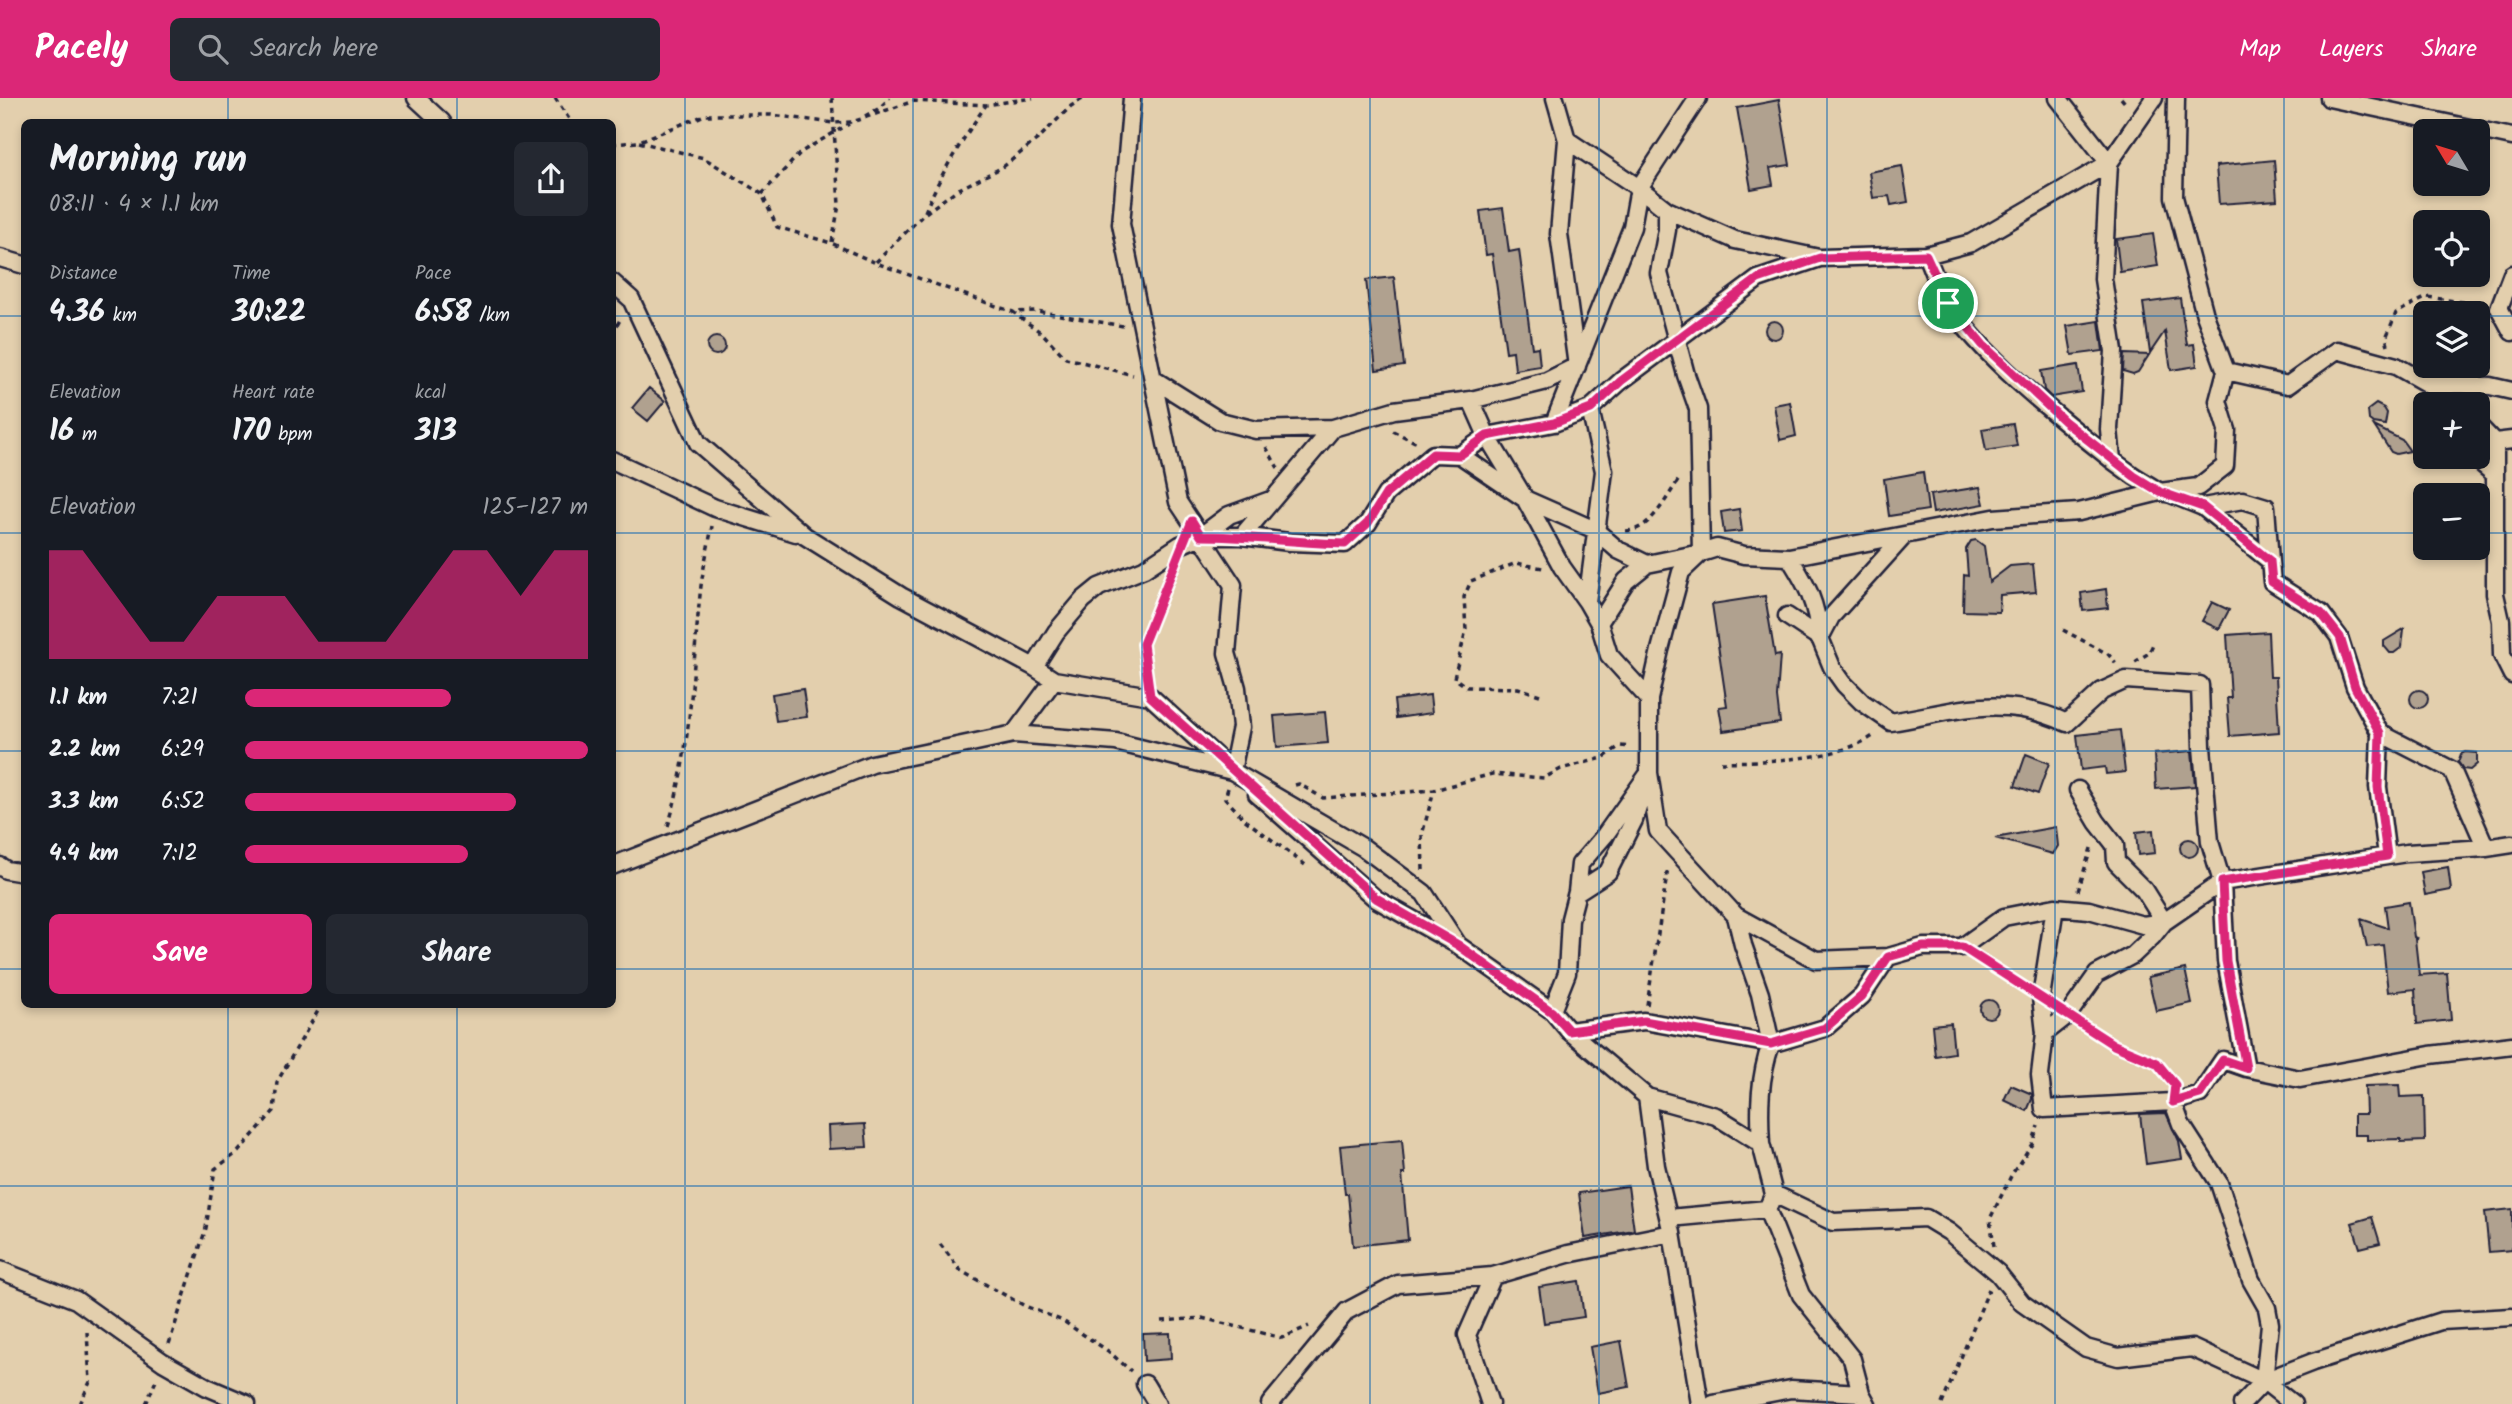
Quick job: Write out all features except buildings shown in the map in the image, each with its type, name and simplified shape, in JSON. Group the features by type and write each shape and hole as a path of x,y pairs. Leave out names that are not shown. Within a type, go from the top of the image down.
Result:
{"street":[{"path":"416,98 439,119"},
{"path":"1132,98 1121,224 1178,502 1233,585 1227,653 1237,688 1241,727 1232,772"},
{"path":"1555,98 1567,140 1559,234 1577,366"},
{"path":"1554,423 1632,227 1639,188 1699,98"},
{"path":"2059,98 2109,163 2103,279 2114,351 2109,429 2112,460"},
{"path":"1567,140 1667,210 1735,240 1820,258 1926,255 1971,243 2109,163 2154,98"},
{"path":"1599,623 1626,581 1647,564 1665,559 1717,548 1745,555 1789,557 1993,518 2079,512 2160,492 2197,488 2225,466 2227,430 2218,401 2226,371 2205,315 2174,197 2176,98"},
{"path":"2329,98 2512,137"},
{"path":"1667,210 1667,230 1659,273 1698,410 1701,553 1681,572 1649,699 1647,741 1658,831 1736,916 1815,960 1888,957 1923,947 1962,947 2004,917 2063,908 2089,910 2143,925 2164,922"},
{"path":"1926,255 1948,303 1983,345 2064,421 2134,476 2160,492 2203,507 2270,561"},
{"path":"0,258 21,264"},
{"path":"1460,455 1487,436 1554,423 1591,409 1621,381 1758,279 1820,258"},
{"path":"2512,274 2499,308 2512,332"},
{"path":"616,286 631,299 698,443 805,536 901,596 1054,680 1150,696 1376,898 1458,945 1552,1012 1569,1031 1647,1097 1716,1116 1761,1144"},
{"path":"2226,371 2288,385 2337,350 2396,366 2438,392"},
{"path":"1153,379 1220,421 1256,430 1333,428 1394,410 1471,400 1547,381 1577,366"},
{"path":"2426,383 2490,386 2512,391"},
{"path":"1471,400 1487,436 1562,567 1599,623 1609,655 1649,699"},
{"path":"1587,602 1604,471 1591,409"},
{"path":"1242,536 1333,428"},
{"path":"2490,438 2495,443 2495,594 2507,621 2502,655 2512,675"},
{"path":"2490,443 2512,440"},
{"path":"1201,536 1242,536 1289,542 1345,544 1368,523 1386,494 1433,454 1460,455 1525,499 1595,530 1618,551 1647,564"},
{"path":"616,462 715,508 805,536"},
{"path":"2488,469 2494,474"},
{"path":"1034,667 1056,632 1083,600 1099,587 1144,569 1181,545 1201,536 1229,515 1273,498"},
{"path":"2203,507 2243,500 2266,507 2272,582 2321,613 2340,637 2355,687 2380,733 2378,787 2387,856"},
{"path":"1820,638 1831,617 1905,535"},
{"path":"1789,557 1803,579 1817,610 1820,638 1832,667 1862,702 1891,722 1959,709 2008,706 2044,713 2067,723 2102,691 2126,680 2200,685 2210,842 2222,882 2226,961 2246,1068"},
{"path":"1787,616 1820,638"},
{"path":"1014,734 1054,680"},
{"path":"2380,733 2452,770 2486,849"},
{"path":"616,865 872,764 1014,734 1116,742 1232,772 1364,848 1424,893 1458,945"},
{"path":"1552,1012 1567,973 1570,919 1580,864 1605,835 1650,766"},
{"path":"1577,892 1608,872 1634,820 1650,766"},
{"path":"2078,790 2115,845 2116,862 2144,890 2164,922"},
{"path":"2045,1033 2068,1015 2097,974 2133,955 2164,922 2222,882 2387,856 2486,849 2512,844"},
{"path":"0,866 21,872"},
{"path":"2063,908 2041,997 2045,1033 2040,1075 2044,1110 2173,1102 2200,1094 2223,1060 2246,1068 2300,1079 2430,1055 2512,1045"},
{"path":"1713,1404 1791,1389 1864,1398 1853,1359 1801,1295 1770,1201 1761,1144 1759,1100 1764,1062 1771,1044 1760,994 1736,916"},
{"path":"1569,1031 1644,1021 1771,1044 1825,1028 1862,996 1888,957"},
{"path":"1647,1097 1656,1166 1670,1226 1700,1404"},
{"path":"2173,1102 2181,1124 2219,1183 2251,1280 2267,1308 2270,1324 2264,1381"},
{"path":"1270,1404 1347,1311 1398,1284 1493,1276 1770,1201 1833,1222 1926,1218 1949,1232 1998,1273 2022,1303 2086,1348 2118,1357 2192,1348 2264,1381 2293,1404"},
{"path":"0,1270 76,1300 163,1362 207,1387 247,1404"},
{"path":"1490,1404 1467,1335 1493,1276"},
{"path":"2242,1404 2264,1381 2313,1362 2441,1321 2512,1317"},
{"path":"1145,1384 1157,1404"}],"path":[{"path":"555,98 569,119"},
{"path":"831,243 839,205 832,98"},
{"path":"762,194 801,152 878,109 890,98"},
{"path":"616,144 637,142 705,115 771,115 834,123 852,122 914,101 986,105 1033,98"},
{"path":"876,263 924,214 955,191 1003,167 1039,138 1071,106 1084,98"},
{"path":"924,214 933,191 959,144 986,105"},
{"path":"637,142 704,158 762,194 777,227 831,243 876,263 1013,312 1043,334 1066,358 1153,379"},
{"path":"2396,366 2386,338 2396,313 2427,297 2463,300 2499,308"},
{"path":"1013,312 1037,311 1142,329"},
{"path":"1365,418 1417,442 1433,454"},
{"path":"1256,430 1288,480"},
{"path":"1595,530 1635,531 1654,516 1700,450"},
{"path":"661,848 676,802 689,718 700,592 715,508"},
{"path":"1150,696 1143,644 1181,545"},
{"path":"1540,695 1518,688 1468,687 1454,678 1466,630 1464,597 1471,581 1516,564 1551,569 1562,567"},
{"path":"2063,630 2108,654 2122,671"},
{"path":"1721,762 1782,761 1860,745 1891,722"},
{"path":"1271,794 1299,784 1323,798 1434,790 1492,774 1544,778 1561,769 1604,758 1620,746 1640,747 1650,766"},
{"path":"1424,893 1422,835 1434,790"},
{"path":"2063,908 2090,856 2097,822"},
{"path":"1644,1021 1668,869 1658,831"},
{"path":"1962,947 2041,997"},
{"path":"146,1404 163,1362 206,1228 215,1169 238,1152 274,1111 276,1083 320,1008"},
{"path":"2068,1015 2114,1045 2157,1063 2175,1085 2173,1102"},
{"path":"940,1244 961,1271 1026,1306 1063,1321 1108,1351 1145,1384"},
{"path":"76,1300 87,1325 90,1382 80,1404"},
{"path":"1162,1321 1202,1318 1282,1338 1317,1323"}],"route":[{"path":"1926,255 1948,303 1983,345 2064,421 2134,476 2160,492 2203,507 2270,561 2272,582 2321,613 2340,637 2355,687 2380,733 2378,787 2387,856 2222,882 2226,961 2246,1068 2223,1060 2200,1094 2173,1102 2175,1085 2157,1063 2114,1045 1962,947 1923,947 1888,957 1862,996 1825,1028 1771,1044 1644,1021 1569,1031 1552,1012 1458,945 1376,898 1150,696 1143,644 1192,521 1201,536 1242,536 1289,542 1345,544 1368,523 1386,494 1433,454 1460,455 1487,436 1554,423 1591,409 1621,381 1758,279 1820,258 1926,255"}]}
